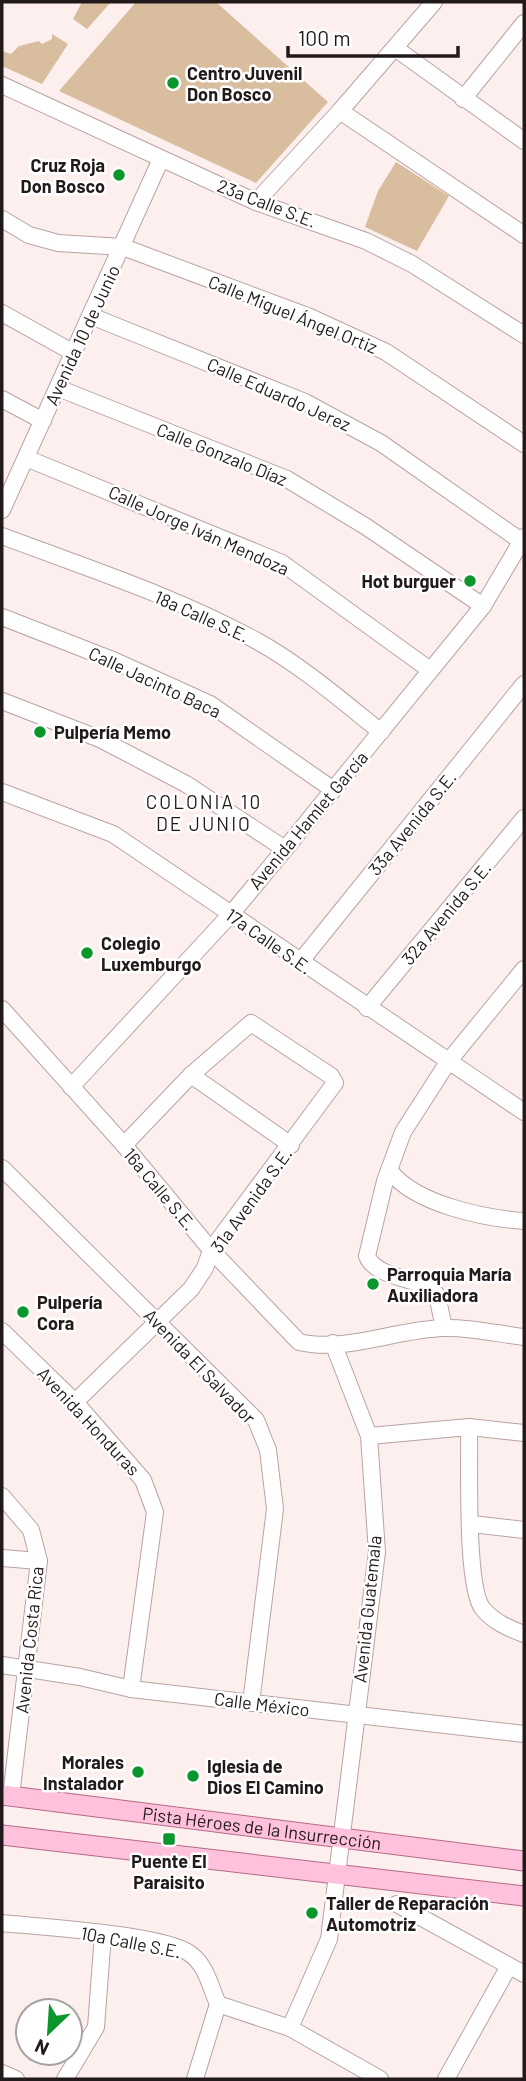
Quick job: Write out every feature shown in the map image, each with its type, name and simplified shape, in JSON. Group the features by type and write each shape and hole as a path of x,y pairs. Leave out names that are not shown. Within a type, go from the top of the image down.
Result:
{"main road":[{"name":"Pista Héroes de la Insurrección","path":"6,1795 524,1861"},
{"path":"2,1835 524,1896"}],"street":[{"path":"256,202 340,111 434,2"},
{"path":"463,99 524,23"},
{"path":"395,48 524,141"},
{"name":"23a Calle S.E.","path":"2,85 256,202 366,241 412,264 524,335"},
{"path":"340,111 524,235"},
{"name":"Avenida 10 de Junio","path":"2,510 7,486 26,458 161,159"},
{"name":"Calle Miguel Ángel Ortiz","path":"2,219 29,235 58,243 123,247 310,317 386,352 524,444"},
{"path":"2,313 74,353"},
{"name":"Calle Eduardo Jerez","path":"91,316 305,402 381,443 524,541"},
{"name":"Calle Gonzalo Díaz","path":"58,388 287,479 365,526 483,607"},
{"path":"2,399 43,421"},
{"name":"Calle Jorge Iván Mendoza","path":"26,458 282,563 430,670"},
{"name":"18a Calle S.E.","path":"2,536 201,613 259,642 309,675 381,732"},
{"name":"Avenida Hamlet García","path":"71,1087 230,914 285,849 483,607 524,541"},
{"name":"Calle Jacinto Baca","path":"2,617 115,661 210,704 332,789"},
{"name":"33a Avenida S.E.","path":"300,962 524,684"},
{"path":"2,701 100,739 186,783 285,849"},
{"name":"17a Calle S.E.","path":"2,792 113,834 524,1112"},
{"name":"32a Avenida S.E.","path":"367,1008 524,818"},
{"path":"444,1328 437,1295 432,1289 370,1264 367,1256 394,1151 403,1132 448,1062 524,969"},
{"name":"16a Calle S.E.","path":"2,1009 124,1145 211,1250 299,1342 312,1345 333,1343 444,1328 524,1337"},
{"name":"31a Avenida S.E.","path":"75,1402 191,1289 205,1268 211,1250 335,1083 331,1076 251,1023 191,1075"},
{"path":"124,1145 191,1075 291,1145"},
{"name":"Avenida El Salvador","path":"2,1168 256,1420 268,1450 275,1509 251,1703"},
{"path":"390,1171 400,1184 417,1194 502,1220 524,1221"},
{"name":"Avenida Honduras","path":"2,1331 75,1402 143,1480 155,1512 131,1689"},
{"name":"Avenida Guatemala","path":"290,2028 329,1939 377,1552 369,1436 333,1343"},
{"path":"469,1427 472,1580 481,1608 503,1626 524,1634"},
{"path":"369,1436 469,1427 524,1433"},
{"name":"Avenida Costa Rica","path":"2,1496 31,1530 38,1561 27,1667 6,1795"},
{"path":"472,1524 524,1530"},
{"path":"2,1558 38,1561"},
{"name":"Calle México","path":"2,1665 27,1667 131,1689 524,1734"},
{"path":"397,1904 524,1975"},
{"name":"10a Calle S.E.","path":"2,1923 103,1934 176,1947 190,1953 202,1965 218,2004"},
{"path":"65,2079 96,2027 103,1934"},
{"path":"446,2079 509,1966"},
{"path":"195,2079 218,2004 290,2028 380,2079"},
{"path":"2,2073 16,2079"}],"shaded area":[{"path":"82,2 111,2 87,29 73,19"},
{"name":"Centro Juvenil Don Bosco","path":"136,2 216,2 328,102 256,183 59,91"},
{"path":"52,34 68,44 42,84 2,66 2,51 11,54 19,46 39,41 42,44 52,39"},
{"path":"396,162 449,196 417,251 365,227 378,191"}],"place":[{"name":"Centro Juvenil Don Bosco","path":"173,83"},
{"name":"Cruz Roja Don Bosco","path":"119,175"},
{"name":"Hot burguer","path":"470,581"},
{"name":"Pulpería Memo","path":"40,732"},
{"name":"Colegio Luxemburgo","path":"87,953"},
{"name":"Parroquia María Auxiliadora","path":"373,1284"},
{"name":"Pulpería Cora","path":"23,1312"},
{"name":"Morales Instalador","path":"138,1772"},
{"name":"Iglesia de Dios El Camino","path":"193,1776"},
{"name":"Puente El Paraisito","path":"169,1839"},
{"name":"Taller de Reparación Automotriz","path":"312,1913"}],"district":[{"name":"COLONIA 10 DE JUNIO","path":"204,812"}]}
